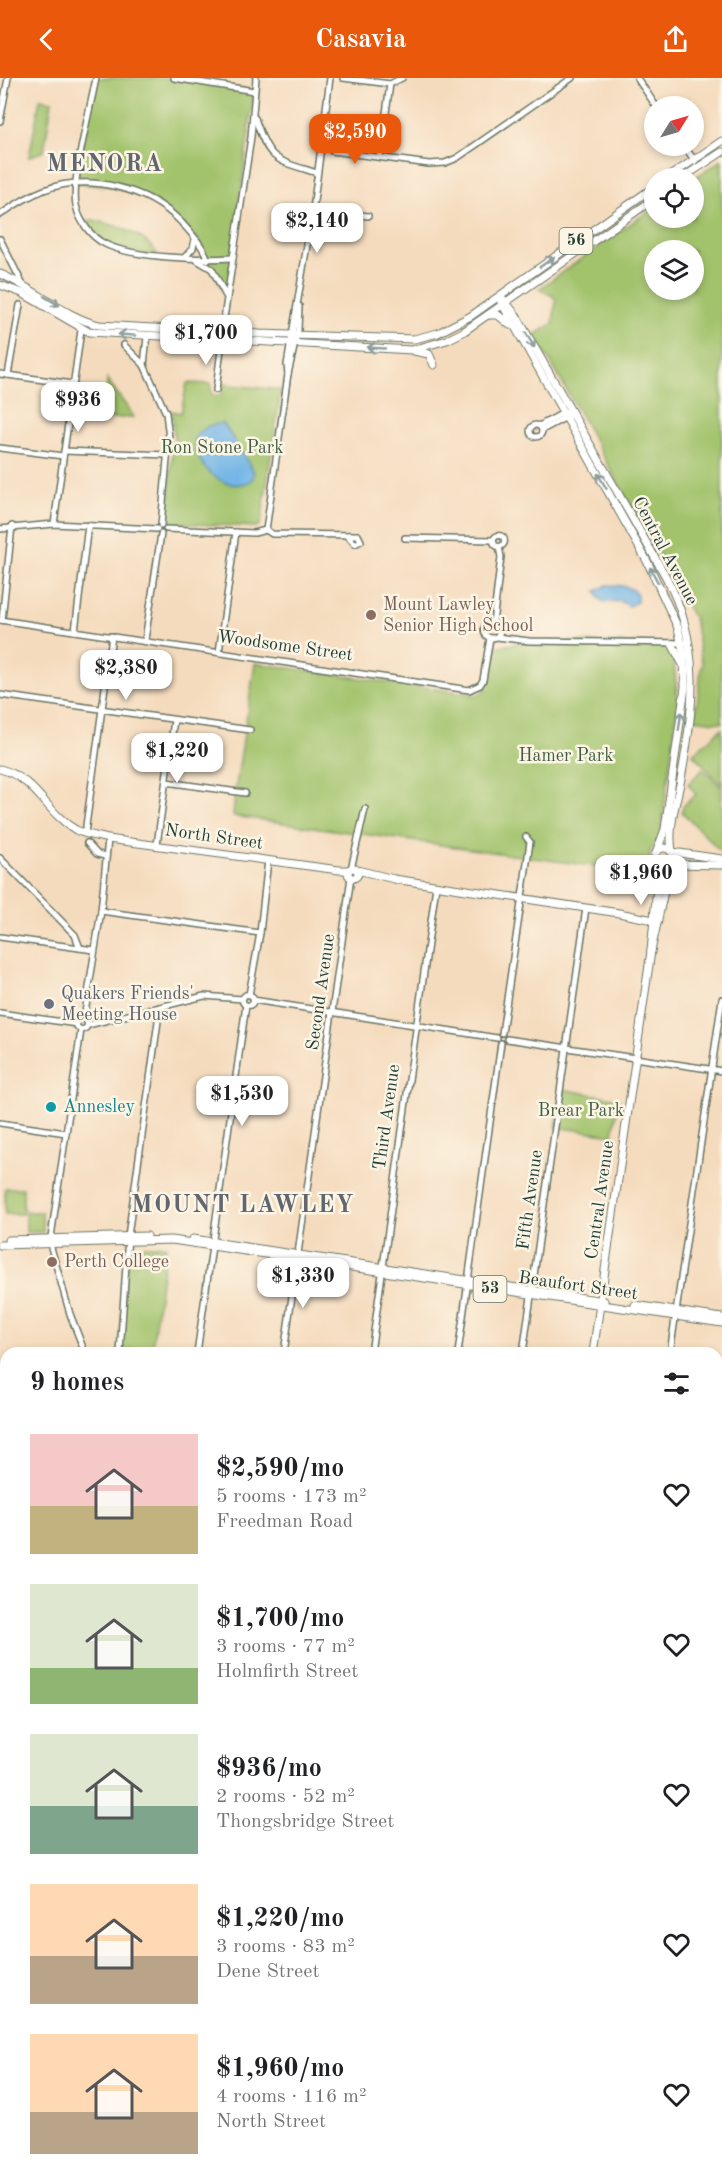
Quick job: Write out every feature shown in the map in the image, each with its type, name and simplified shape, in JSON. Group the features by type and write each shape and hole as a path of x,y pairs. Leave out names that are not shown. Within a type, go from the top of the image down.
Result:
{"main road":[{"path":"682,168 722,141"},
{"path":"699,167 722,152"},
{"name":"56","path":"0,274 22,283 90,323 396,340 432,335 465,320 644,194"},
{"name":"56","path":"0,285 22,293 81,330 222,342 412,350 447,340 489,315 644,206"},
{"path":"516,315 515,306 522,291"},
{"name":"Central Avenue","path":"499,295 514,328 671,587 686,641 693,685 670,826 672,852"},
{"name":"Central Avenue","path":"504,303 516,315 647,561 686,641 676,754 664,835 657,851"},
{"path":"489,315 500,316 514,328"},
{"path":"412,350 429,354 434,365"},
{"path":"678,628 669,643 685,670"},
{"path":"676,754 684,749"},
{"name":"North Street","path":"0,769 22,778 65,821 85,833 108,839 339,870 353,874 366,874 656,918"},
{"path":"722,859 672,852 664,848 657,851 655,859 662,866 670,864 722,865"},
{"path":"670,864 674,859 672,852"},
{"name":"Central Avenue","path":"594,1347 656,918 658,876 655,859"},
{"name":"Central Avenue","path":"656,918 670,864"},
{"name":"Beaufort Street","path":"0,1245 171,1236 722,1323"},
{"name":"Beaufort Street","path":"0,1240 48,1244"},
{"name":"Beaufort Street","path":"676,1314 722,1318"}],"street":[{"path":"0,121 8,78"},
{"path":"96,78 76,184 75,203 78,214 90,232 105,244 137,253 207,260 233,258"},
{"path":"174,78 254,91"},
{"path":"222,332 251,137 256,78"},
{"path":"266,530 330,78"},
{"path":"343,78 390,84 402,78"},
{"path":"332,151 437,164 452,161 572,78"},
{"path":"637,78 649,96"},
{"path":"380,157 390,84"},
{"path":"253,113 262,138 280,162 317,173"},
{"path":"251,137 262,138"},
{"path":"691,156 699,167"},
{"path":"0,215 29,196 47,188 97,182 145,197 176,217 205,251 207,260"},
{"path":"313,209 368,216"},
{"path":"185,257 193,248 195,238"},
{"path":"0,239 22,283"},
{"path":"196,259 212,269 227,298"},
{"path":"8,375 20,304"},
{"path":"54,524 81,330"},
{"path":"145,640 161,529 169,438 166,413 144,365 147,337"},
{"path":"216,390 222,342"},
{"path":"124,345 139,364 144,365"},
{"path":"0,374 73,384"},
{"path":"541,428 568,414"},
{"path":"0,448 63,454 167,455"},
{"path":"0,529 12,526 54,524 258,533 266,530"},
{"path":"75,631 88,525"},
{"path":"1,620 12,526"},
{"path":"266,530 272,534 348,536"},
{"path":"219,652 236,532"},
{"path":"405,538 493,540 498,535 504,538 503,544 499,547"},
{"path":"493,540 499,547 501,557 493,623 509,636 529,641"},
{"name":"Woodsome Street","path":"1,620 469,690 480,685 483,680 493,637 485,630 488,624 493,623"},
{"path":"493,637 500,629"},
{"path":"85,833 112,636"},
{"path":"493,637 529,641 669,643 686,641"},
{"path":"0,695 250,730"},
{"path":"157,845 174,720"},
{"path":"166,782 245,793"},
{"name":"Second Avenue","path":"285,1347 355,859 365,809"},
{"path":"459,1347 499,1040 502,1033 530,842 526,837"},
{"path":"88,1025 84,1019 101,911 108,839"},
{"path":"87,843 97,854 105,856"},
{"path":"0,858 75,935 80,948"},
{"path":"246,1005 250,1005 268,860"},
{"name":"Third Avenue","path":"372,1347 436,886"},
{"name":"Fifth Avenue","path":"525,1347 586,908"},
{"path":"101,911 260,933"},
{"path":"0,937 94,950"},
{"path":"81,1030 88,1025 204,996 251,998 499,1040 507,1039 722,1071"},
{"path":"198,1347 246,1005 242,999"},
{"path":"671,1347 722,999"},
{"path":"120,1347 128,1239 160,1007"},
{"path":"0,1013 77,1024 84,1019"},
{"path":"77,1024 81,1030 48,1244 82,1347"},
{"path":"502,1033 507,1039"},
{"path":"0,1123 66,1133"}],"green space":[{"path":"96,78 195,78 197,81 254,91 227,298 212,269 196,259 207,260 191,236 161,207 150,199 123,189 76,184"},
{"path":"40,99 52,101 44,151 29,157"},
{"path":"722,160 722,723 695,719 702,663 694,619 550,361 532,336 553,324 556,301 553,296 539,289 644,214 644,228 704,228 704,172"},
{"path":"93,220 137,235 158,255 125,250 108,243 82,222"},
{"path":"107,379 134,417 105,419"},
{"name":"Ron Stone Park","path":"187,383 211,384 211,395 222,395 222,384 281,390 261,523 257,527 173,523 167,515 174,437 172,411 181,413"},
{"name":"Hamer Park","path":"529,641 672,644 678,704 660,839 650,851 650,874 233,816 255,663 477,695 486,687 492,648"},
{"path":"722,728 722,785 693,754"},
{"path":"703,769 722,788 722,853 682,812 683,806 696,794 688,784"},
{"name":"Brear Park","path":"561,1089 619,1099 613,1135 556,1127"},
{"path":"5,1188 23,1188 23,1214 5,1214"},
{"path":"26,1212 42,1212 43,1232 26,1232"},
{"path":"166,1245 152,1347 119,1347 128,1247"}],"water":[{"path":"223,423 254,472 252,480 242,484 231,484 221,480 211,474 198,456 195,445 196,435 208,426"},
{"path":"607,585 630,589 637,594 637,602 629,606 620,601 602,601 596,591"}],"place":[{"name":"Mount Lawley Senior High School","path":"371,615"},
{"name":"Quakers Friends' Meeting House","path":"49,1004"},
{"name":"Annesley","path":"51,1107"},
{"name":"Perth College","path":"52,1262"}],"district":[{"name":"MENORA","path":"105,165"},
{"name":"MOUNT LAWLEY","path":"243,1206"}]}
